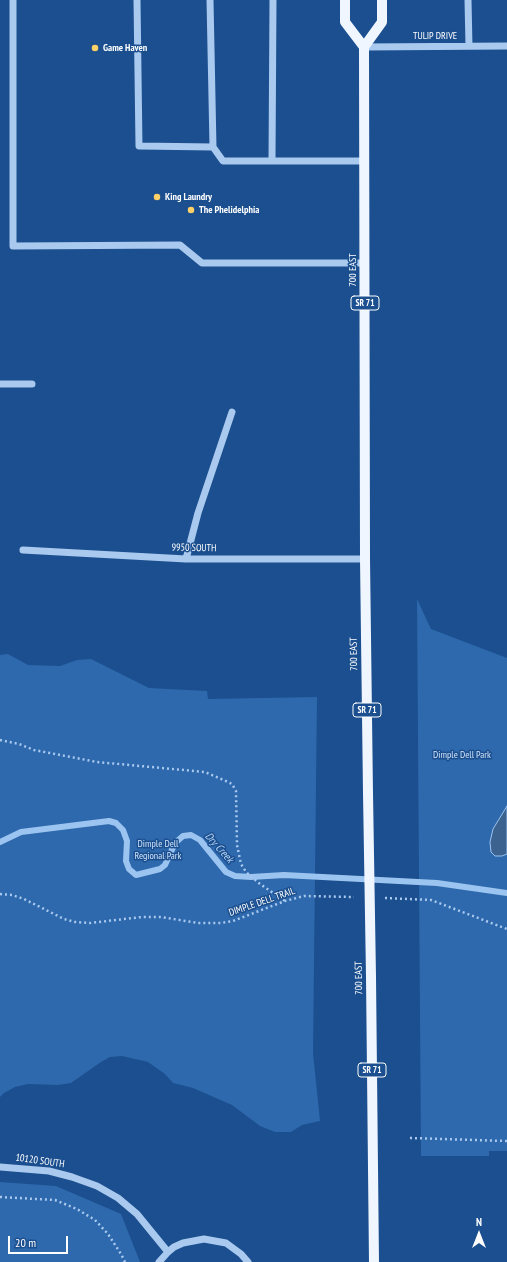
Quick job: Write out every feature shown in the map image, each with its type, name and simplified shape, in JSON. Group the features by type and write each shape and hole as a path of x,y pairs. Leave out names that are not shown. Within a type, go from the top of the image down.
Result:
{"main road":[{"path":"345,0 345,22 364,46 382,22 382,0"},
{"name":"700 EAST","path":"364,46 365,559 374,1262"}],"street":[{"path":"13,0 13,246 180,245 202,263 364,263"},
{"path":"137,0 139,146 213,147"},
{"path":"210,0 213,147 223,161 364,161"},
{"path":"272,161 273,0"},
{"path":"468,0 469,46"},
{"name":"TULIP DRIVE","path":"364,46 507,46"},
{"path":"0,384 32,384"},
{"path":"186,558 198,513 232,412"},
{"name":"9950 SOUTH","path":"23,550 186,558 365,559"},
{"name":"10120 SOUTH","path":"0,1167 49,1171 72,1176 97,1186 118,1198 137,1214 168,1252"},
{"path":"159,1262 168,1252 183,1243 204,1239 226,1243 234,1248 248,1262"}],"path":[{"path":"0,740 49,754 97,762 205,772 232,784 236,791 237,845 241,864 246,872 260,884 285,901"},
{"name":"DIMPLE DELL TRAIL","path":"0,894 24,899 64,919 75,922 90,923 142,917 161,917 198,923 221,923 233,921 285,901 304,896 359,897"},
{"path":"383,898 431,900 507,929"},
{"path":"410,1138 507,1141"},
{"path":"0,1196 55,1200 77,1209 95,1220 108,1234 121,1254 124,1262"}],"green space":[{"name":"Dimple Dell Park","path":"417,599 431,629 507,658 507,1151 489,1151 489,1156 421,1156"},
{"name":"Dimple Dell Regional Park","path":"8,654 28,665 60,666 77,660 91,659 149,688 207,691 208,699 317,697 313,1053 320,1121 302,1125 291,1132 275,1132 260,1126 232,1105 193,1088 173,1083 165,1074 148,1062 122,1056 110,1057 71,1083 58,1085 28,1084 15,1087 0,1097 0,655"},
{"path":"0,1182 56,1186 121,1214 140,1262 0,1262"}],"shaded area":[{"path":"507,806 507,854 495,856 491,852 490,842 493,829"}],"waterway":[{"name":"Dry Creek","path":"0,842 21,832 109,821 116,823 123,830 127,841 126,861 129,869 136,875 160,869 165,865 175,843 183,836 191,835 200,840 226,872 235,876 251,877 284,875 437,883 507,893"}],"place":[{"name":"Game Haven","path":"95,48"},
{"name":"King Laundry","path":"157,197"},
{"name":"The Phelidelphia","path":"191,210"}]}
